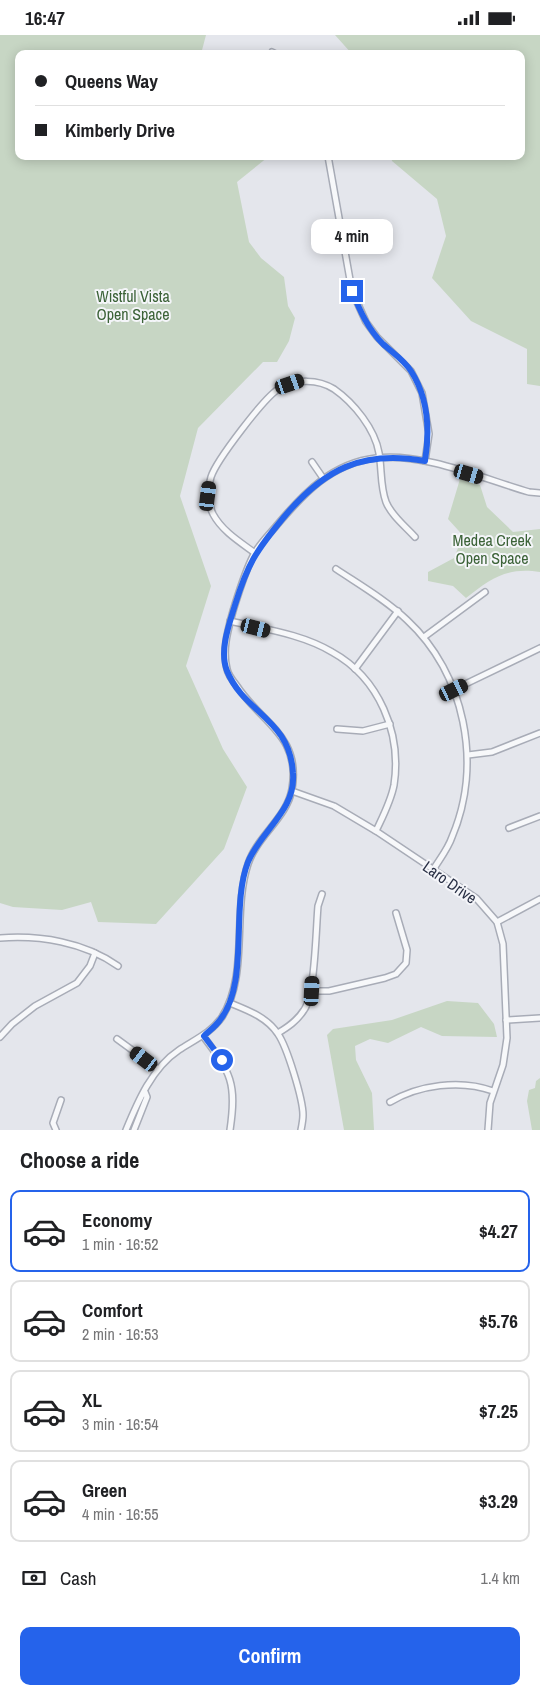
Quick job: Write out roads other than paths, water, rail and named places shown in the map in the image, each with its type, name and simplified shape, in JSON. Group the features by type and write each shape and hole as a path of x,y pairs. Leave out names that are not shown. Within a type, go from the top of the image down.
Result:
{"street":[{"path":"329,160 352,291 361,314 377,337 411,371 422,393 429,434 425,461"},
{"path":"342,230 368,226"},
{"path":"255,553 223,527 213,514 208,496 211,477 218,461 268,397 279,388 300,381 316,382 333,388 371,429 380,457 386,503 415,537"},
{"path":"126,1130 139,1095 145,1092 158,1069 177,1051 204,1036 220,1020 230,1003 235,984 242,888 248,862 263,836 283,812 292,791 292,763 288,747 282,735 242,694 227,671 225,645 230,621 244,576 255,553 300,497 322,478 348,465 380,457 425,461 529,492 540,493"},
{"path":"312,462 322,478"},
{"path":"336,569 398,611 424,637 442,664 460,707 468,755 464,795 452,837 433,870"},
{"path":"424,637 485,592"},
{"path":"355,669 398,611"},
{"path":"230,621 306,640 333,652 369,683 382,705 390,724 395,748 394,785 387,809 376,831"},
{"path":"454,690 540,648"},
{"path":"337,729 363,731 390,724"},
{"path":"468,755 492,752 540,733"},
{"name":"Laro Drive","path":"292,791 334,806 376,831 476,898 497,922 503,944 506,1052 493,1091 488,1130"},
{"path":"509,828 540,816"},
{"path":"278,1033 293,1024 306,1009 312,991 317,915 322,894"},
{"path":"497,922 540,899"},
{"path":"312,991 329,991 396,974 406,963 407,949 396,913"},
{"path":"0,937 34,937 66,943 95,953 118,965"},
{"path":"0,1037 12,1024 34,1006 77,983 90,967 95,953"},
{"path":"230,1003 265,1020 278,1033 288,1055 299,1095 303,1114 301,1130"},
{"path":"506,1020 540,1018"},
{"path":"204,1036 222,1060 232,1080 234,1101 230,1130"},
{"path":"117,1039 158,1069"},
{"path":"390,1102 403,1094 460,1083 477,1085 493,1091"},
{"path":"134,1130 147,1097 145,1092"},
{"path":"56,1130 53,1123 60,1100"}],"park label":[{"name":"Wistful Vista Open Space","path":"133,305"},
{"name":"Medea Creek Open Space","path":"492,549"}]}
